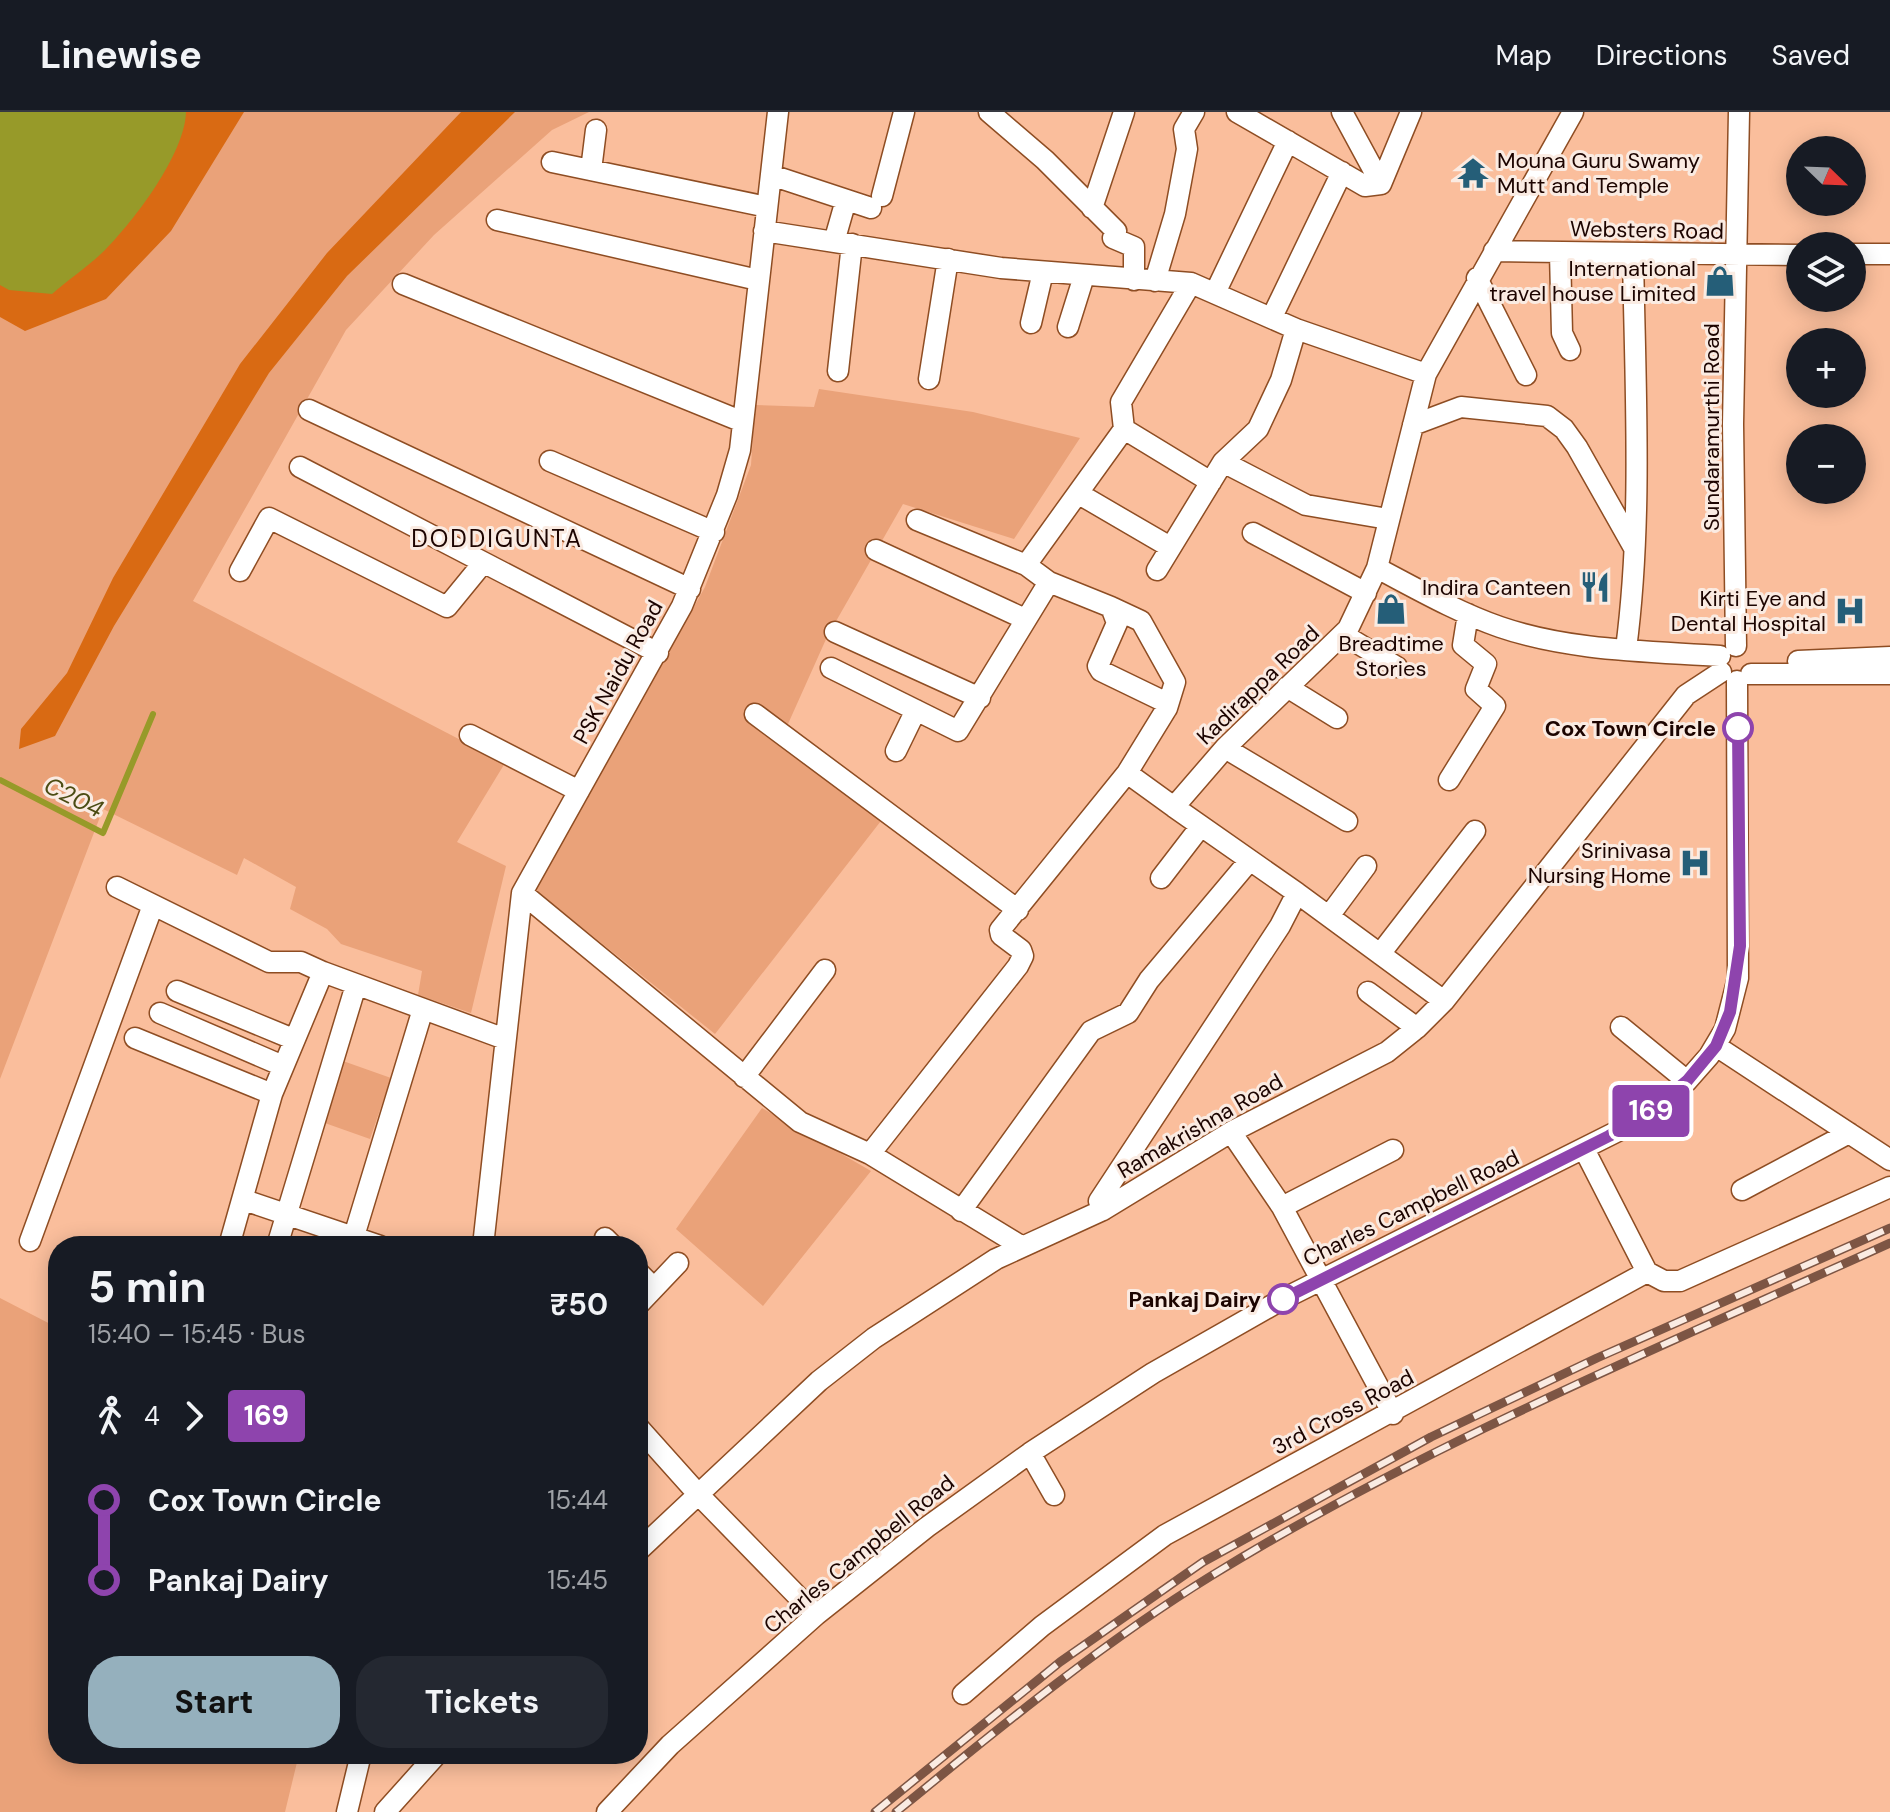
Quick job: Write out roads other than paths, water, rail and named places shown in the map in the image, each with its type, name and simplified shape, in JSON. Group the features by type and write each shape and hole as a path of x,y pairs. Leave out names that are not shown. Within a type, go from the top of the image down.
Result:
{"street":[{"name":"PSK Naidu Road","path":"484,1236 522,893 658,653 714,532 737,464 778,112"},
{"path":"771,175 846,200 877,202 904,112"},
{"path":"989,112 1045,160 1116,231 1113,238 1134,247 1134,280"},
{"path":"1092,208 1124,112"},
{"path":"1155,281 1175,214 1187,149 1184,129 1194,112"},
{"path":"1237,112 1365,186 1381,184"},
{"path":"1342,112 1381,184"},
{"path":"1381,184 1411,112"},
{"name":"Sundaramurthi Road","path":"1737,665 1733,424 1739,112"},
{"name":"Kadirappa Road","path":"1174,807 1225,748 1344,635 1377,568 1426,374 1568,113"},
{"path":"591,170 596,130"},
{"path":"1215,293 1288,141"},
{"path":"552,162 767,207"},
{"path":"1272,317 1342,172"},
{"path":"838,371 846,200"},
{"path":"497,220 758,280"},
{"path":"764,231 1043,272 1191,283 1296,329 1426,374"},
{"name":"Websters Road","path":"1494,251 1786,255"},
{"path":"1560,253 1562,333 1570,350"},
{"path":"1626,649 1633,597 1636,448 1633,254"},
{"path":"1866,254 1890,254"},
{"path":"929,379 948,259"},
{"path":"1031,323 1043,272"},
{"path":"1068,327 1084,276"},
{"path":"1477,278 1526,375"},
{"path":"1026,565 1124,429 1121,402 1191,283"},
{"path":"403,284 743,422"},
{"path":"1157,570 1223,462 1258,429 1281,380 1296,329"},
{"path":"1413,425 1461,407 1547,416 1564,429 1577,447 1634,547"},
{"path":"309,410 690,589"},
{"path":"1124,429 1211,482"},
{"path":"550,461 714,532"},
{"path":"1223,462 1306,505 1388,519"},
{"path":"300,467 658,653"},
{"path":"1079,494 1170,547"},
{"path":"240,571 269,518 447,607 483,563"},
{"path":"870,1154 1018,966 1023,956 1021,950 999,933 1127,773 1167,708 1175,682 1141,621 1049,582 1026,565 917,520"},
{"path":"1253,533 1366,593"},
{"path":"876,550 1025,619"},
{"path":"1377,568 1468,614 1531,636 1737,665 1890,674"},
{"path":"831,668 958,731 1049,582"},
{"path":"1111,607 1117,623 1098,666 1101,671 1163,701 1167,708"},
{"path":"1449,780 1495,706 1476,689 1486,664 1463,645 1468,614"},
{"path":"835,632 980,698"},
{"path":"1344,635 1397,667"},
{"path":"1737,665 1890,657"},
{"name":"Ramakrishna Road","path":"648,1542 843,1360 1021,1246 1103,1210 1231,1132 1387,1052 1417,1028 1444,1001 1686,695 1737,665"},
{"name":"Charles Campbell Road","path":"607,1812 670,1745 816,1615 927,1527 1030,1453 1153,1373 1319,1280 1584,1149 1647,1114 1687,1081 1716,1046 1734,999 1739,960 1737,665"},
{"path":"1287,687 1337,718"},
{"path":"896,751 916,710"},
{"path":"755,714 1018,910"},
{"path":"470,735 579,791"},
{"path":"1225,748 1347,821"},
{"path":"1127,773 1444,1001"},
{"path":"1161,878 1201,826"},
{"path":"1380,954 1475,831"},
{"path":"961,1211 1091,1031 1128,1013 1149,980 1250,860"},
{"path":"1329,916 1366,866"},
{"path":"117,887 269,962 301,962 505,1039"},
{"path":"522,893 800,1122 870,1154 1021,1246"},
{"path":"1103,1210 1099,1201 1280,926 1297,893"},
{"path":"30,1241 153,905"},
{"path":"744,1077 825,970"},
{"path":"232,1236 272,1094 323,972"},
{"path":"280,1236 356,985"},
{"path":"177,991 293,1039"},
{"path":"1368,992 1417,1028"},
{"path":"354,1236 423,1009"},
{"path":"160,1013 283,1066"},
{"path":"1621,1027 1687,1081"},
{"path":"135,1038 272,1094"},
{"path":"1716,1046 1890,1160"},
{"path":"1231,1132 1282,1207 1393,1414"},
{"path":"1742,1190 1849,1133"},
{"path":"1584,1149 1647,1272 1664,1281 1680,1281 1890,1187"},
{"path":"1282,1207 1393,1150"},
{"path":"244,1200 338,1236"},
{"path":"648,1294 678,1263"},
{"name":"3rd Cross Road","path":"963,1694 1042,1626 1165,1535 1393,1414 1647,1272"},
{"path":"648,1282 654,1288"},
{"path":"648,1438 816,1615"},
{"path":"1030,1453 1054,1495"},
{"path":"347,1812 359,1764"},
{"path":"385,1812 428,1764"}],"waterway":[{"name":"C204","path":"0,780 103,833 153,714"}],"railway":[{"path":"875,1812 1060,1662 1203,1562 1431,1437 1597,1358 1890,1228"},
{"path":"896,1812 1129,1630 1211,1576 1293,1528 1545,1399 1890,1243"}],"place":[{"name":"Mouna Guru Swamy Mutt and Temple","path":"1473,173"},
{"name":"International travel house Limited","path":"1720,281"},
{"name":"Indira Canteen","path":"1595,587"},
{"name":"Breadtime Stories","path":"1391,609"},
{"name":"Kirti Eye and Dental Hospital","path":"1850,611"},
{"name":"Cox Town Circle","path":"1738,728"},
{"name":"Srinivasa Nursing Home","path":"1695,863"},
{"name":"Pankaj Dairy","path":"1283,1299"}],"district":[{"name":"DODDIGUNTA","path":"497,538"}]}
